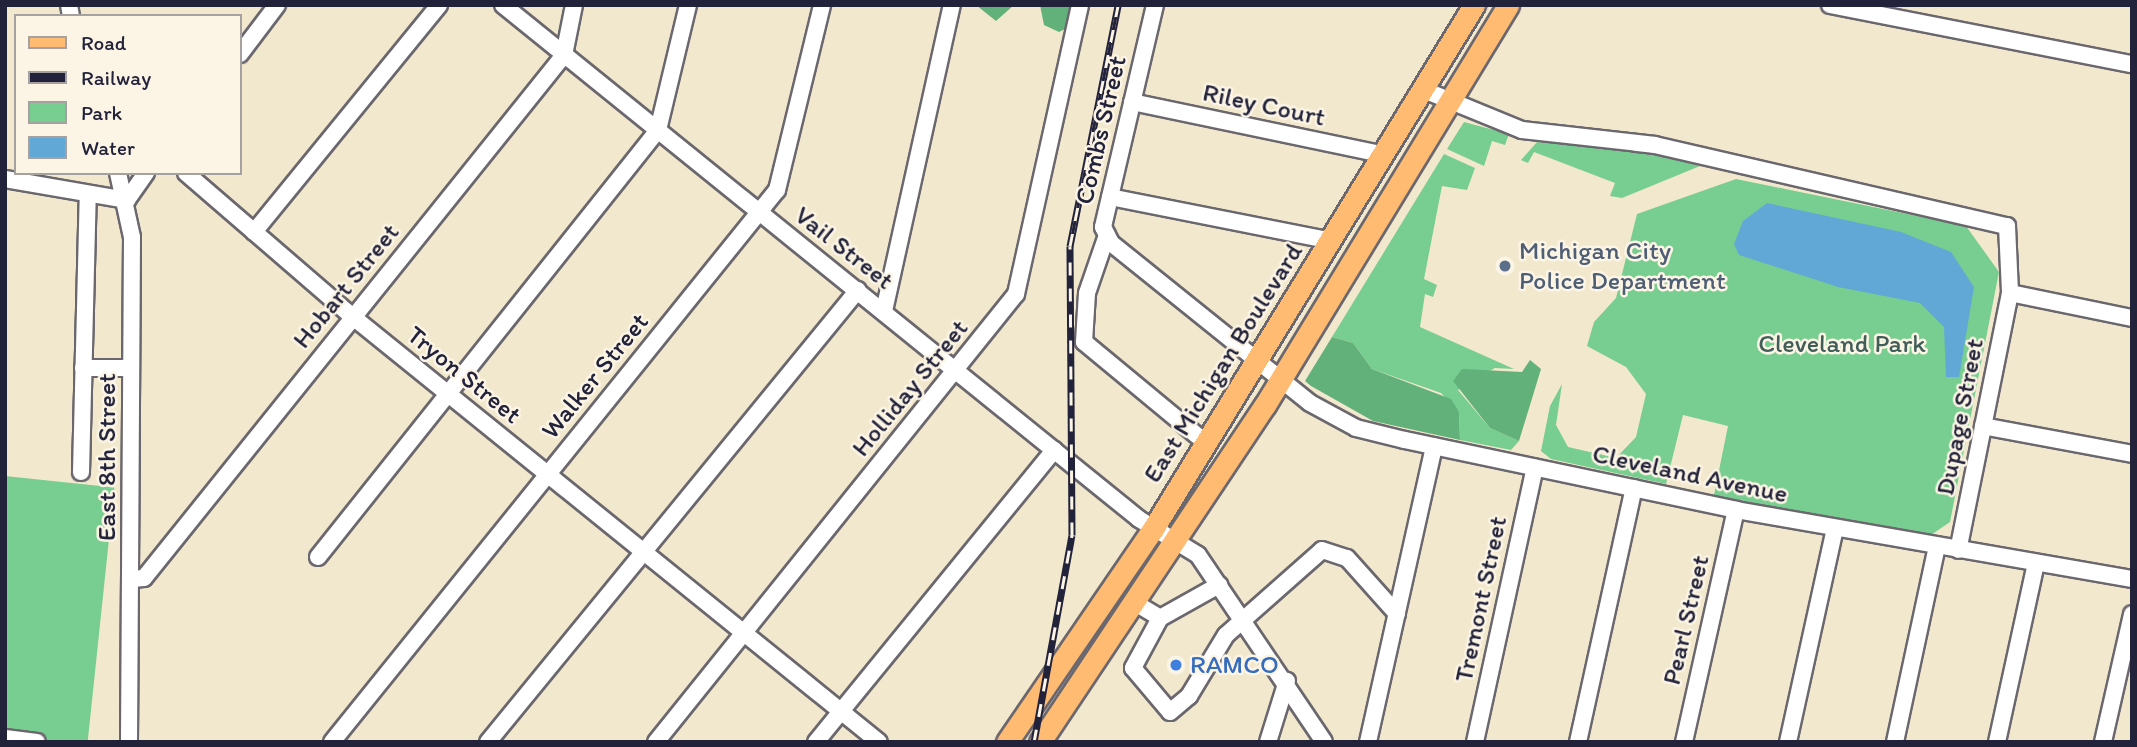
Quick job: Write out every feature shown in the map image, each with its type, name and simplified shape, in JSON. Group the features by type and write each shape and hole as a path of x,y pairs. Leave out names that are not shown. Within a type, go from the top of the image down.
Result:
{"main road":[{"name":"East Michigan Boulevard","path":"1007,742 1153,529 1260,361 1474,5"},
{"path":"1044,739 1137,604 1282,379 1508,5"}],"street":[{"path":"242,51 277,5"},
{"path":"254,232 439,5"},
{"name":"Vail Street","path":"503,5 1153,529 1198,555 1287,681 1324,742"},
{"name":"Hobart Street","path":"132,579 144,578 564,55 574,5"},
{"path":"318,557 450,396 658,130 688,5"},
{"name":"Walker Street","path":"336,740 758,211 786,168 822,5"},
{"path":"884,311 951,5"},
{"name":"Holliday Street","path":"656,742 958,370 1016,294 1080,5"},
{"name":"Combs Street","path":"1155,5 1110,197 1107,235 1260,361"},
{"path":"1830,5 2132,64"},
{"path":"1424,90 1448,104"},
{"name":"Riley Court","path":"1132,102 1385,155"},
{"name":"Dupage Street","path":"1448,104 1522,130 1656,145 2007,226 2010,293 1958,550"},
{"name":"East 8th Street","path":"119,175 127,200 131,368 132,579 129,742"},
{"path":"5,179 127,200 145,175"},
{"name":"Tryon Street","path":"188,175 353,317 879,742"},
{"path":"81,472 88,194"},
{"path":"1110,197 1332,241"},
{"path":"1107,235 1087,293 1084,342 1206,443"},
{"path":"488,742 858,290"},
{"path":"2010,293 2132,318"},
{"name":"Cleveland Avenue","path":"1260,361 1282,379 1356,428 1736,510 2132,579"},
{"path":"83,368 131,368"},
{"path":"1983,426 2132,454"},
{"path":"1368,742 1434,446"},
{"path":"816,742 1054,450"},
{"name":"Tremont Street","path":"1475,742 1535,467"},
{"path":"1578,742 1634,488"},
{"name":"Pearl Street","path":"1684,742 1736,510"},
{"path":"1788,742 1835,528"},
{"path":"1895,742 1937,546"},
{"path":"1219,584 1160,618 1133,668 1170,712 1189,696 1243,619 1329,548 1348,558 1397,614"},
{"path":"1997,742 2036,563"},
{"path":"1137,604 1160,618"},
{"path":"2103,742 2132,614"},
{"path":"1268,742 1287,681"},
{"path":"5,738 37,742"}],"green space":[{"path":"976,5 1014,5 996,21"},
{"path":"1040,5 1074,5 1069,27 1059,32 1044,25"},
{"path":"1464,122 1509,134 1505,145 1492,141 1484,166 1447,149"},
{"path":"1537,142 1649,151 1700,166 1622,198 1610,196 1615,183 1534,152 1528,163 1521,160"},
{"path":"1444,154 1475,168 1467,190 1442,186 1424,279 1437,285 1433,297 1425,294 1420,327 1514,369 1495,368 1458,390 1490,428 1519,441 1511,450 1460,440 1459,412 1441,393 1372,369 1353,343 1332,337"},
{"name":"Cleveland Park","path":"1736,179 1966,226 1999,272 1950,522 1928,537 1714,495 1728,426 1683,415 1666,484 1551,459 1541,451 1550,406 1562,384 1556,425 1568,447 1616,458 1636,437 1646,394 1626,367 1587,346 1594,322 1616,298 1637,214"},
{"path":"1332,337 1353,343 1372,369 1451,399 1459,412 1460,440 1373,421 1311,386 1305,381"},
{"path":"1530,360 1541,369 1519,441 1490,428 1453,381 1462,369 1522,372"},
{"path":"5,476 114,487 88,742 5,742"}],"water":[{"path":"1767,203 1901,232 1951,252 1974,287 1959,377 1946,377 1944,327 1920,303 1838,287 1739,255 1734,244 1743,221"}],"railway":[{"path":"1034,742 1072,535 1070,246 1118,5"}],"place":[{"name":"Michigan City Police Department","path":"1505,266"},
{"name":"RAMCO","path":"1176,665"}]}
